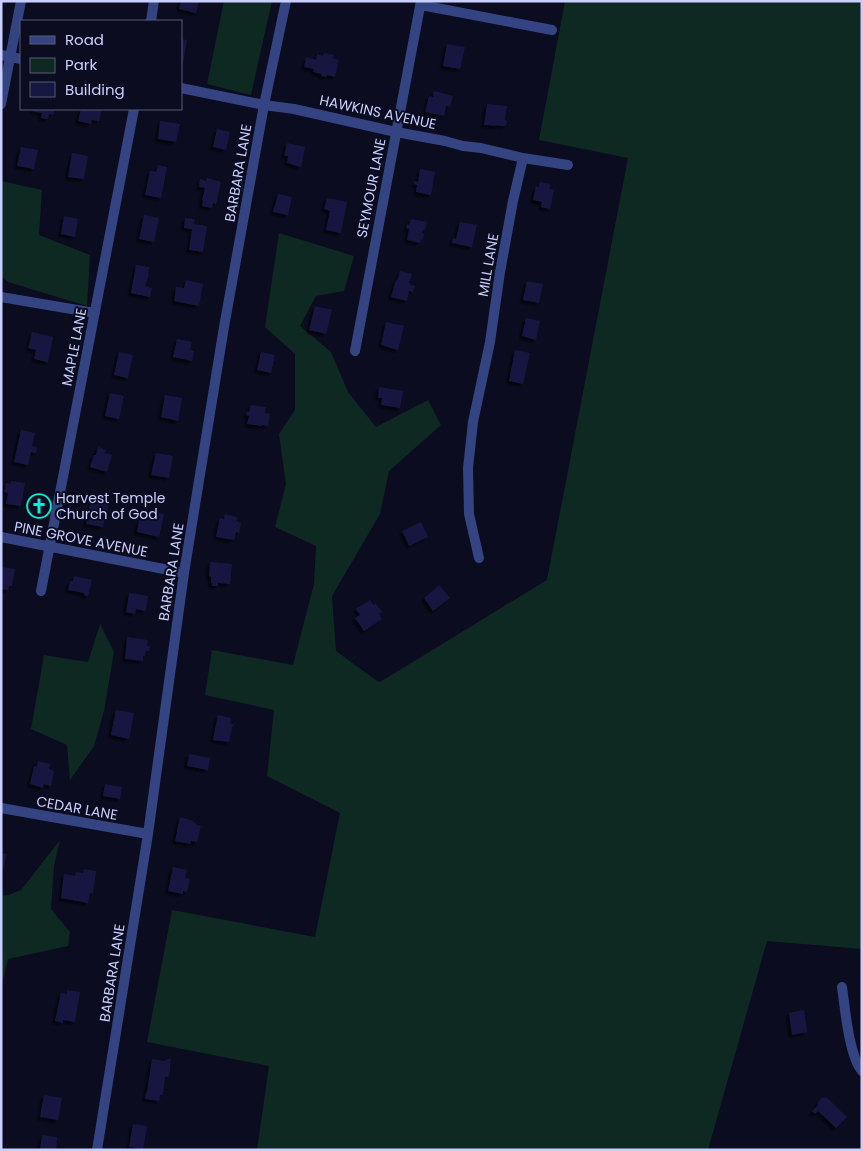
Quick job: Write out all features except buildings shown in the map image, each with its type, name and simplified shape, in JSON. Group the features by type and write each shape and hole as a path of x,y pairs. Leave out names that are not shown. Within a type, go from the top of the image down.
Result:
{"street":[{"path":"1,104 6,56 21,1"},
{"path":"151,20 154,1"},
{"name":"BARBARA LANE","path":"97,1150 148,834 184,573 224,327 264,105 286,1"},
{"path":"421,3 552,30"},
{"name":"SEYMOUR LANE","path":"355,351 421,3"},
{"path":"6,56 20,58"},
{"name":"HAWKINS AVENUE","path":"182,88 264,105 294,108 463,146 568,165"},
{"name":"MAPLE LANE","path":"41,590 134,110"},
{"name":"MILL LANE","path":"478,558 469,514 468,468 473,422 523,158"},
{"path":"1,297 95,313"},
{"name":"PINE GROVE AVENUE","path":"1,537 184,573"},
{"name":"CEDAR LANE","path":"1,808 148,834"},
{"path":"842,987 850,1039 857,1066 862,1071"}],"green space":[{"path":"224,1 272,1 251,95 207,84"},
{"path":"565,1 862,1 862,949 767,941 708,1150 257,1150 269,1066 147,1042 172,910 315,937 340,813 267,776 274,710 205,695 212,650 293,665 314,584 316,546 275,527 286,484 279,434 295,410 295,354 265,327 279,233 354,256 344,291 316,296 300,326 331,352 348,392 376,427 428,400 441,425 389,471 380,514 332,596 336,651 380,682 547,580 628,158 539,140"},
{"path":"1,181 42,190 39,235 90,255 87,306 8,282 1,276"},
{"path":"100,624 114,652 104,711 94,746 70,780 67,745 31,729 44,655 88,662"},
{"path":"60,840 54,866 51,909 70,932 68,946 8,959 1,989 1,896 21,890"}],"place":[{"name":"Harvest Temple Church of God","path":"39,506"}]}
